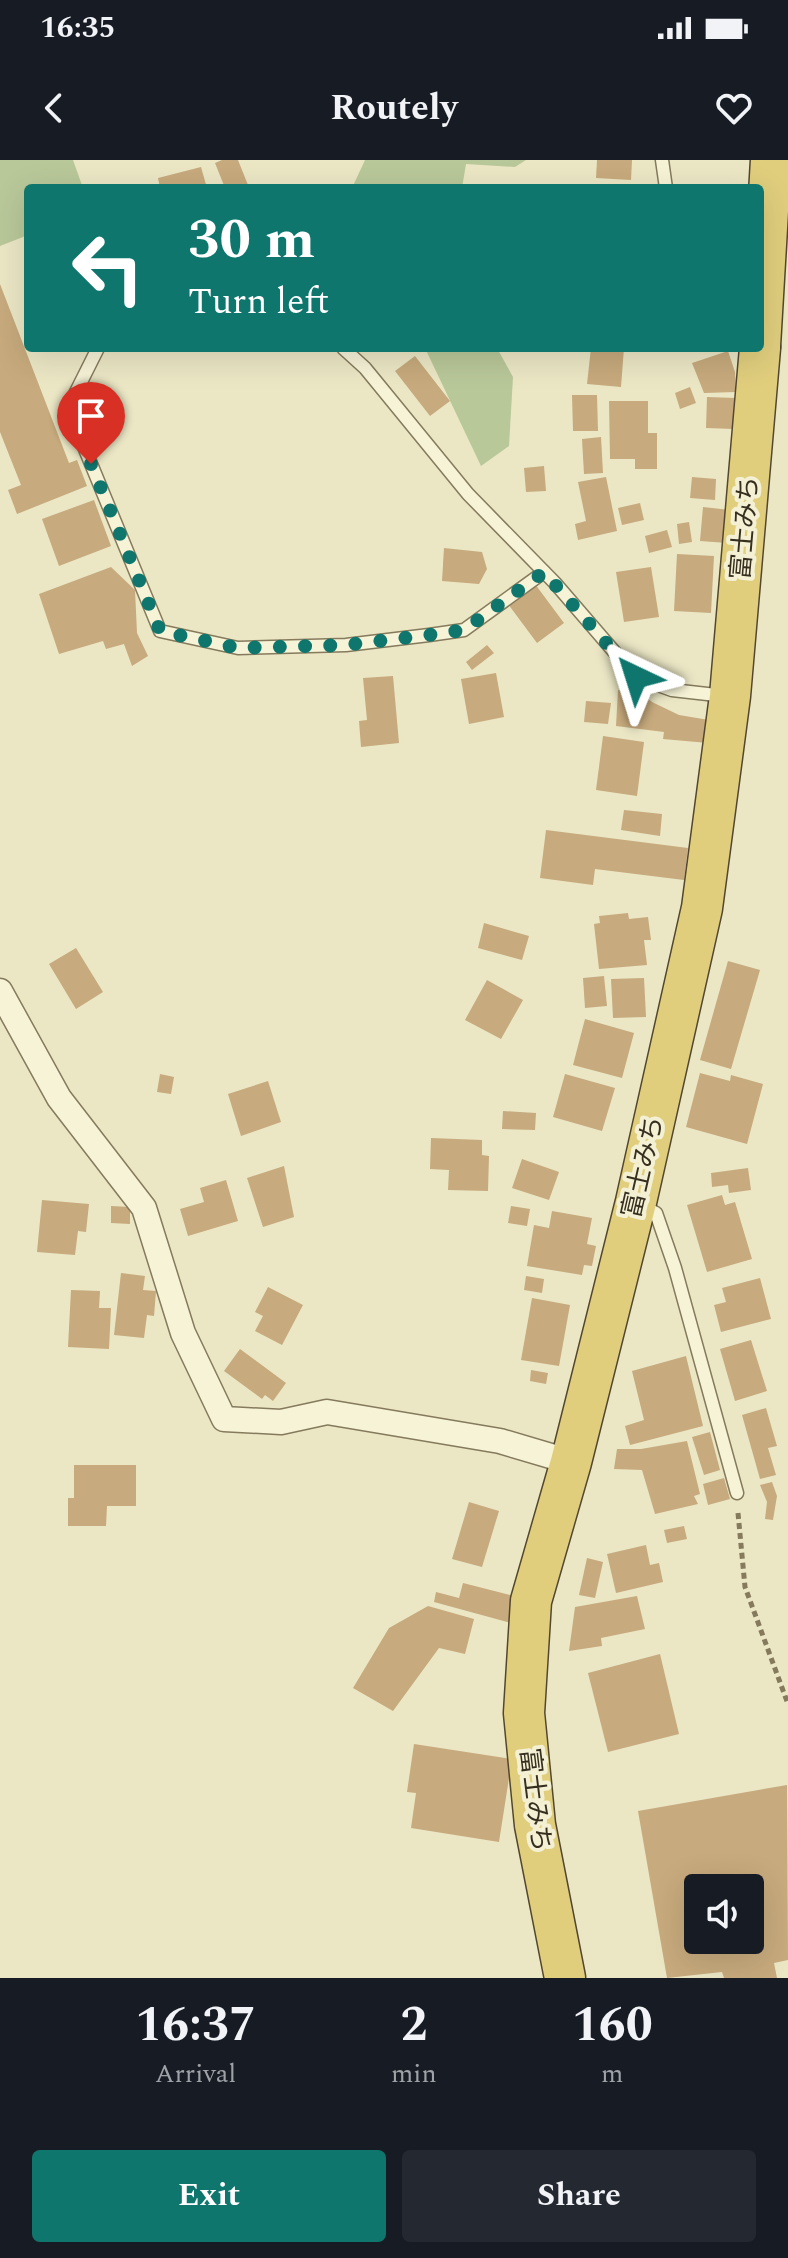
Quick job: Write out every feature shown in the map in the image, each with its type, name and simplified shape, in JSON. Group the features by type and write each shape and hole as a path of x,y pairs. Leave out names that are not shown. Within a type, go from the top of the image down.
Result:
{"highway":[{"name":"富士みち","path":"764,252 771,160"},
{"name":"富士みち","path":"565,1978 535,1825 524,1713 531,1601 571,1462 636,1202 702,908 730,696 756,358"}],"street":[{"path":"0,991 59,1098 144,1208 183,1333 224,1419 281,1422 327,1412 500,1441 571,1462"}],"lane":[{"path":"662,160 665,184"},
{"path":"96,352 68,408 160,631 238,648 346,645 452,632 464,630 544,572"},
{"path":"347,352 365,368 468,494 544,572 636,677 672,690 730,696"},
{"path":"636,1202 656,1213 671,1254 737,1493"}],"path":[{"path":"737,1493 745,1587 788,1704"}],"green space":[{"path":"0,160 73,160 82,184 24,184 24,237 0,246"},
{"path":"365,160 526,160 515,167 466,164 463,184 354,184"},
{"path":"427,352 499,352 513,377 509,446 481,466"}],"building":[{"path":"238,160 248,184 223,184 215,163"},
{"path":"597,160 632,160 631,180 596,178"},
{"path":"201,167 206,184 159,184 158,178"},
{"path":"0,284 69,463 77,460 87,486 17,514 8,490 21,485 0,432"},
{"path":"591,352 624,352 621,387 587,384"},
{"path":"728,352 735,372 736,392 704,393 692,363"},
{"path":"415,356 450,401 430,416 395,371"},
{"path":"690,387 696,403 680,409 675,393"},
{"path":"572,395 597,395 598,431 573,431"},
{"path":"707,397 736,398 734,429 706,428"},
{"path":"609,401 648,401 648,433 657,433 657,469 635,469 635,459 610,459"},
{"path":"601,437 603,473 584,474 582,439"},
{"path":"544,466 546,491 526,492 524,468"},
{"path":"606,477 617,531 578,540 575,524 586,521 578,482"},
{"path":"692,477 716,479 715,500 690,498"},
{"path":"94,500 111,546 59,566 42,519"},
{"path":"640,503 644,520 622,525 618,508"},
{"path":"703,507 730,510 727,543 700,541"},
{"path":"689,522 692,542 679,544 677,524"},
{"path":"667,530 672,547 649,553 645,536"},
{"path":"444,548 482,552 487,569 479,584 442,581"},
{"path":"677,554 714,556 711,613 674,611"},
{"path":"111,567 135,590 137,633 148,656 132,666 124,644 106,649 103,641 59,654 39,594"},
{"path":"651,567 659,617 624,622 616,572"},
{"path":"535,584 564,623 537,643 508,604"},
{"path":"487,645 494,653 472,670 466,662"},
{"path":"496,673 504,717 469,724 461,679"},
{"path":"393,676 399,743 361,747 359,721 367,720 363,678"},
{"path":"627,684 652,702 679,715 709,720 708,743 663,739 664,732 616,726 618,690 626,691"},
{"path":"586,701 611,703 608,724 584,722"},
{"path":"603,736 644,742 637,796 596,790"},
{"path":"624,810 662,814 660,836 621,830"},
{"path":"546,830 688,848 684,880 595,869 593,885 540,878"},
{"path":"628,913 629,919 648,917 651,940 644,940 647,965 599,969 594,924 600,923 599,916"},
{"path":"484,923 529,936 522,960 478,948"},
{"path":"76,948 103,992 76,1009 49,964"},
{"path":"728,961 760,970 731,1069 700,1060"},
{"path":"604,976 607,1006 585,1008 583,978"},
{"path":"644,978 646,1017 613,1018 611,979"},
{"path":"487,980 523,1000 501,1039 465,1020"},
{"path":"585,1019 634,1033 622,1078 573,1065"},
{"path":"700,1073 730,1081 731,1075 763,1084 747,1144 686,1127"},
{"path":"160,1074 174,1077 171,1094 157,1092"},
{"path":"565,1074 615,1088 602,1131 553,1117"},
{"path":"268,1081 281,1122 241,1136 228,1094"},
{"path":"503,1111 536,1113 535,1130 502,1129"},
{"path":"431,1138 482,1140 482,1155 489,1156 488,1191 448,1190 449,1170 430,1169"},
{"path":"522,1159 559,1172 549,1200 512,1188"},
{"path":"284,1166 294,1217 263,1227 247,1178"},
{"path":"748,1168 751,1190 729,1193 728,1185 712,1187 711,1173"},
{"path":"226,1180 238,1221 188,1236 180,1209 204,1202 200,1188"},
{"path":"722,1195 725,1205 735,1202 752,1259 707,1272 687,1205"},
{"path":"42,1200 89,1204 86,1232 78,1231 75,1255 37,1252"},
{"path":"111,1206 130,1207 130,1224 111,1223"},
{"path":"511,1206 530,1209 527,1226 508,1223"},
{"path":"552,1211 592,1218 587,1244 596,1246 592,1266 584,1265 582,1275 527,1266 534,1225 549,1228"},
{"path":"121,1273 145,1276 143,1290 156,1291 154,1316 147,1315 144,1338 114,1335"},
{"path":"526,1276 544,1279 542,1293 524,1290"},
{"path":"760,1278 771,1319 721,1332 714,1305 726,1302 722,1288"},
{"path":"268,1287 303,1305 282,1345 255,1331 263,1316 255,1312"},
{"path":"71,1290 100,1291 99,1308 111,1308 109,1349 68,1347"},
{"path":"532,1298 570,1305 559,1366 521,1360"},
{"path":"751,1340 767,1391 735,1401 720,1349"},
{"path":"240,1349 286,1383 273,1401 265,1395 262,1399 224,1371"},
{"path":"686,1356 703,1426 630,1445 625,1426 644,1420 632,1371"},
{"path":"531,1370 548,1373 546,1384 530,1381"},
{"path":"766,1408 777,1446 768,1448 776,1475 760,1479 742,1415"},
{"path":"710,1432 720,1470 704,1475 692,1437"},
{"path":"687,1441 700,1494 694,1496 698,1504 655,1514 642,1470 614,1469 617,1449 641,1449"},
{"path":"74,1465 136,1465 136,1506 107,1506 106,1526 68,1526 68,1498 74,1498"},
{"path":"724,1478 730,1499 708,1505 703,1484"},
{"path":"772,1482 777,1496 773,1520 765,1519 767,1502 760,1485"},
{"path":"469,1502 499,1511 482,1567 452,1559"},
{"path":"684,1526 687,1539 667,1543 664,1530"},
{"path":"646,1545 650,1565 659,1563 663,1582 616,1593 607,1554"},
{"path":"587,1558 603,1562 595,1598 579,1595"},
{"path":"463,1583 518,1597 511,1623 434,1602 436,1592 459,1598"},
{"path":"637,1596 645,1629 601,1638 602,1646 569,1651 575,1607"},
{"path":"428,1606 474,1619 465,1654 439,1648 393,1711 353,1688 389,1628"},
{"path":"660,1654 679,1734 608,1752 588,1673"},
{"path":"414,1744 512,1759 499,1842 411,1828 416,1793 407,1792"},
{"path":"787,1785 788,1960 774,1963 777,1978 724,1978 722,1972 667,1978 638,1811"}],"route":[{"path":"91,464 160,631 238,648 346,645 464,630 544,572 636,677"}]}
